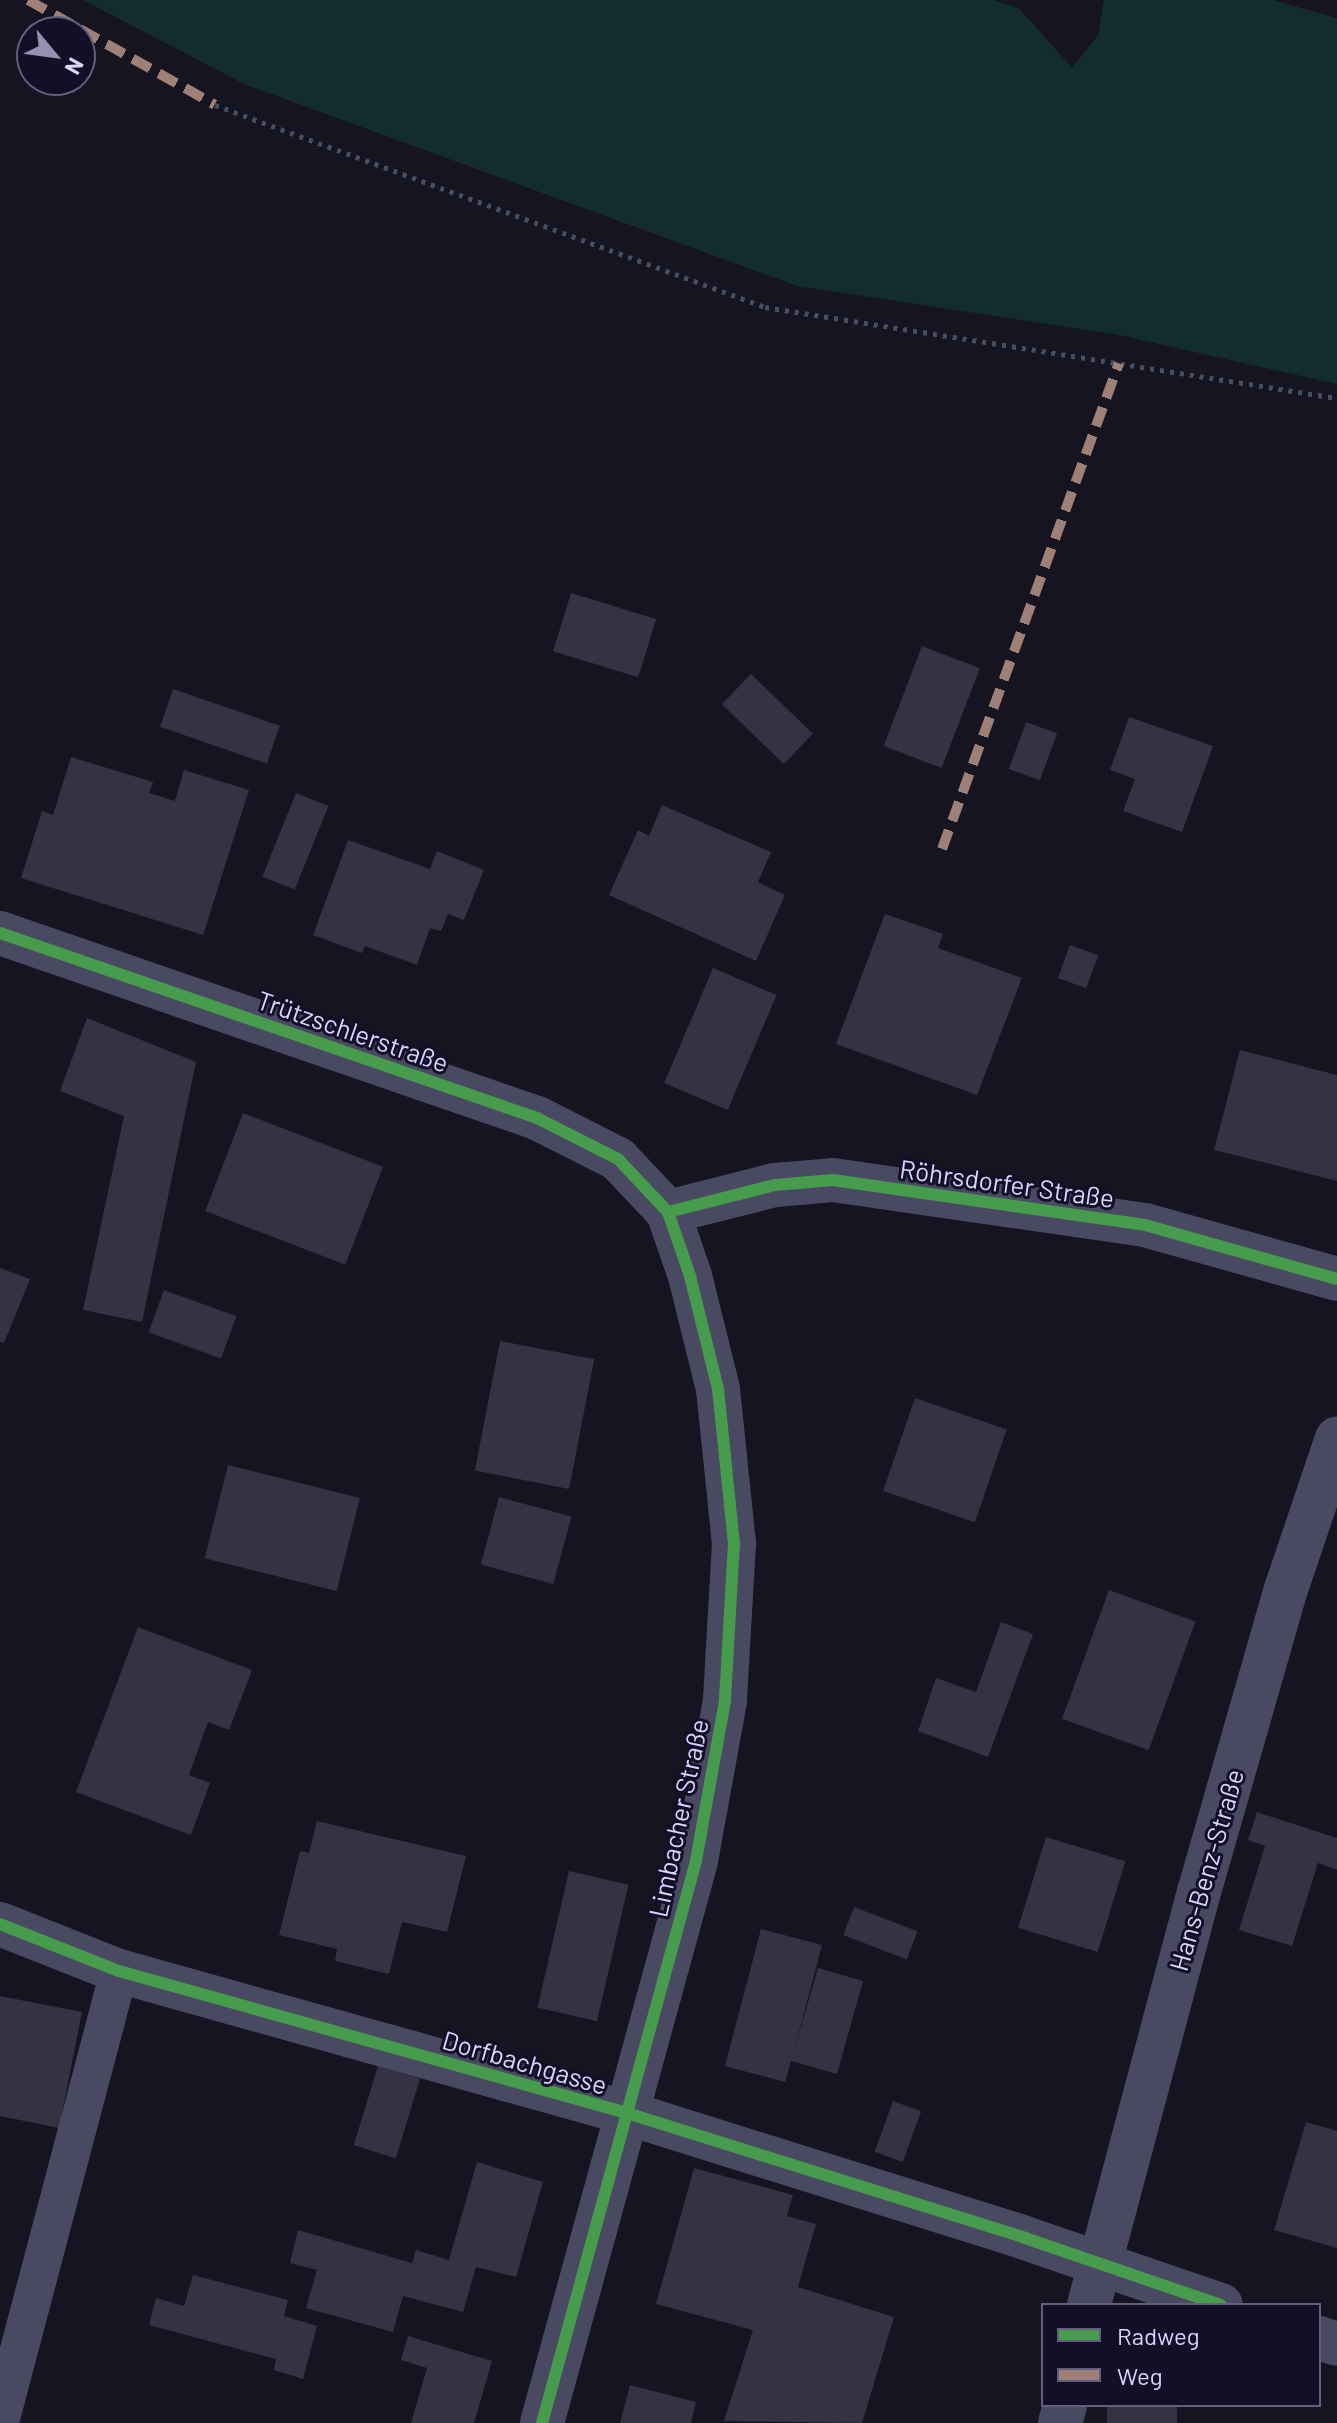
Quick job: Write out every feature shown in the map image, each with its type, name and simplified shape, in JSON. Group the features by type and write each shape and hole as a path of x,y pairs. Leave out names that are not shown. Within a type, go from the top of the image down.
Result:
{"street":[{"name":"Trützschlerstraße","path":"0,933 537,1118 618,1159 668,1212"},
{"name":"Röhrsdorfer Straße","path":"668,1212 775,1185 833,1180 1145,1225 1337,1279"},
{"name":"Limbacher Straße","path":"542,2423 696,1861 725,1701 734,1543 718,1389 690,1276 668,1212"},
{"name":"Hans-Benz-Straße","path":"1094,2284 1212,1847 1286,1589 1337,1438"},
{"name":"Dorfbachgasse","path":"0,1924 119,1971 627,2113 1094,2284 1209,2303"}],"lane":[{"path":"0,2422 119,1971"}],"path":[{"path":"215,105 765,307 1337,398"}],"green space":[{"path":"83,0 993,0 1019,8 1072,68 1098,35 1104,0 1273,0 1337,18 1337,384 1114,334 797,286 244,84"}],"building":[{"path":"571,593 656,619 638,677 553,651"},
{"path":"922,646 980,668 942,768 884,746"},
{"path":"751,674 813,734 784,764 722,704"},
{"path":"173,689 280,726 267,764 160,727"},
{"path":"1129,717 1213,746 1182,832 1123,811 1135,779 1110,770"},
{"path":"1026,722 1057,733 1040,780 1009,769"},
{"path":"71,757 153,782 149,793 175,801 184,770 249,790 203,935 21,878 42,811 53,815"},
{"path":"296,793 328,806 295,890 262,876"},
{"path":"662,805 771,852 758,882 785,895 756,961 609,895 638,830 649,836"},
{"path":"348,840 430,869 437,851 484,870 464,920 448,914 441,931 430,928 417,965 365,946 362,953 313,935"},
{"path":"885,914 943,934 938,948 1022,978 977,1095 836,1044"},
{"path":"1070,945 1098,955 1086,988 1058,978"},
{"path":"713,968 777,995 728,1110 664,1083"},
{"path":"87,1018 196,1062 142,1322 83,1310 124,1116 60,1091"},
{"path":"1240,1050 1337,1075 1337,1181 1214,1150"},
{"path":"243,1113 383,1167 345,1265 205,1211"},
{"path":"0,1268 30,1279 4,1343 0,1342"},
{"path":"164,1290 236,1316 221,1359 149,1332"},
{"path":"500,1341 594,1359 569,1489 475,1471"},
{"path":"915,1398 1007,1430 975,1522 883,1491"},
{"path":"228,1465 360,1498 337,1591 205,1558"},
{"path":"499,1497 571,1516 553,1584 481,1565"},
{"path":"1109,1590 1195,1621 1149,1750 1062,1719"},
{"path":"1001,1622 1033,1634 988,1757 918,1731 936,1678 976,1692"},
{"path":"138,1627 252,1670 229,1730 208,1722 189,1775 210,1783 191,1835 76,1792"},
{"path":"1257,1812 1337,1838 1337,1870 1318,1863 1292,1946 1239,1930 1265,1846 1248,1840"},
{"path":"317,1821 466,1856 447,1932 402,1922 389,1974 335,1961 337,1949 279,1935 300,1851 309,1853"},
{"path":"1046,1837 1125,1861 1098,1952 1018,1928"},
{"path":"569,1871 628,1885 597,2021 538,2007"},
{"path":"854,1907 917,1931 907,1959 843,1935"},
{"path":"761,1929 822,1945 794,2051 818,1968 863,1981 837,2074 791,2061 785,2082 725,2066"},
{"path":"0,1996 82,2012 59,2128 0,2116"},
{"path":"378,2066 420,2079 396,2158 354,2145"},
{"path":"893,2101 921,2111 903,2162 875,2152"},
{"path":"1306,2122 1337,2131 1337,2248 1274,2230"},
{"path":"477,2162 543,2182 516,2277 476,2267 463,2312 403,2296 393,2332 306,2308 317,2270 290,2263 298,2230 412,2263 416,2250 449,2260"},
{"path":"694,2168 793,2195 787,2216 816,2224 798,2287 894,2317 862,2423 724,2421 753,2330 656,2304"},
{"path":"193,2275 288,2300 284,2316 317,2326 303,2379 274,2370 276,2359 149,2325 156,2298 184,2306"},
{"path":"408,2336 492,2361 474,2423 411,2423 427,2368 401,2360"},
{"path":"630,2385 696,2402 691,2423 620,2423"},
{"path":"1107,2407 1177,2407 1177,2423 1107,2423"}],"marked path":[{"path":"28,0 215,105"},
{"path":"942,849 1119,363"}],"cycle path":[{"path":"0,933 537,1118 618,1159 668,1212 690,1276 718,1389 734,1543 725,1701 696,1861 542,2423"},
{"path":"668,1212 775,1185 833,1180 1145,1225 1337,1279"},
{"path":"0,1924 119,1971 627,2113 1025,2238 1215,2303"}]}
